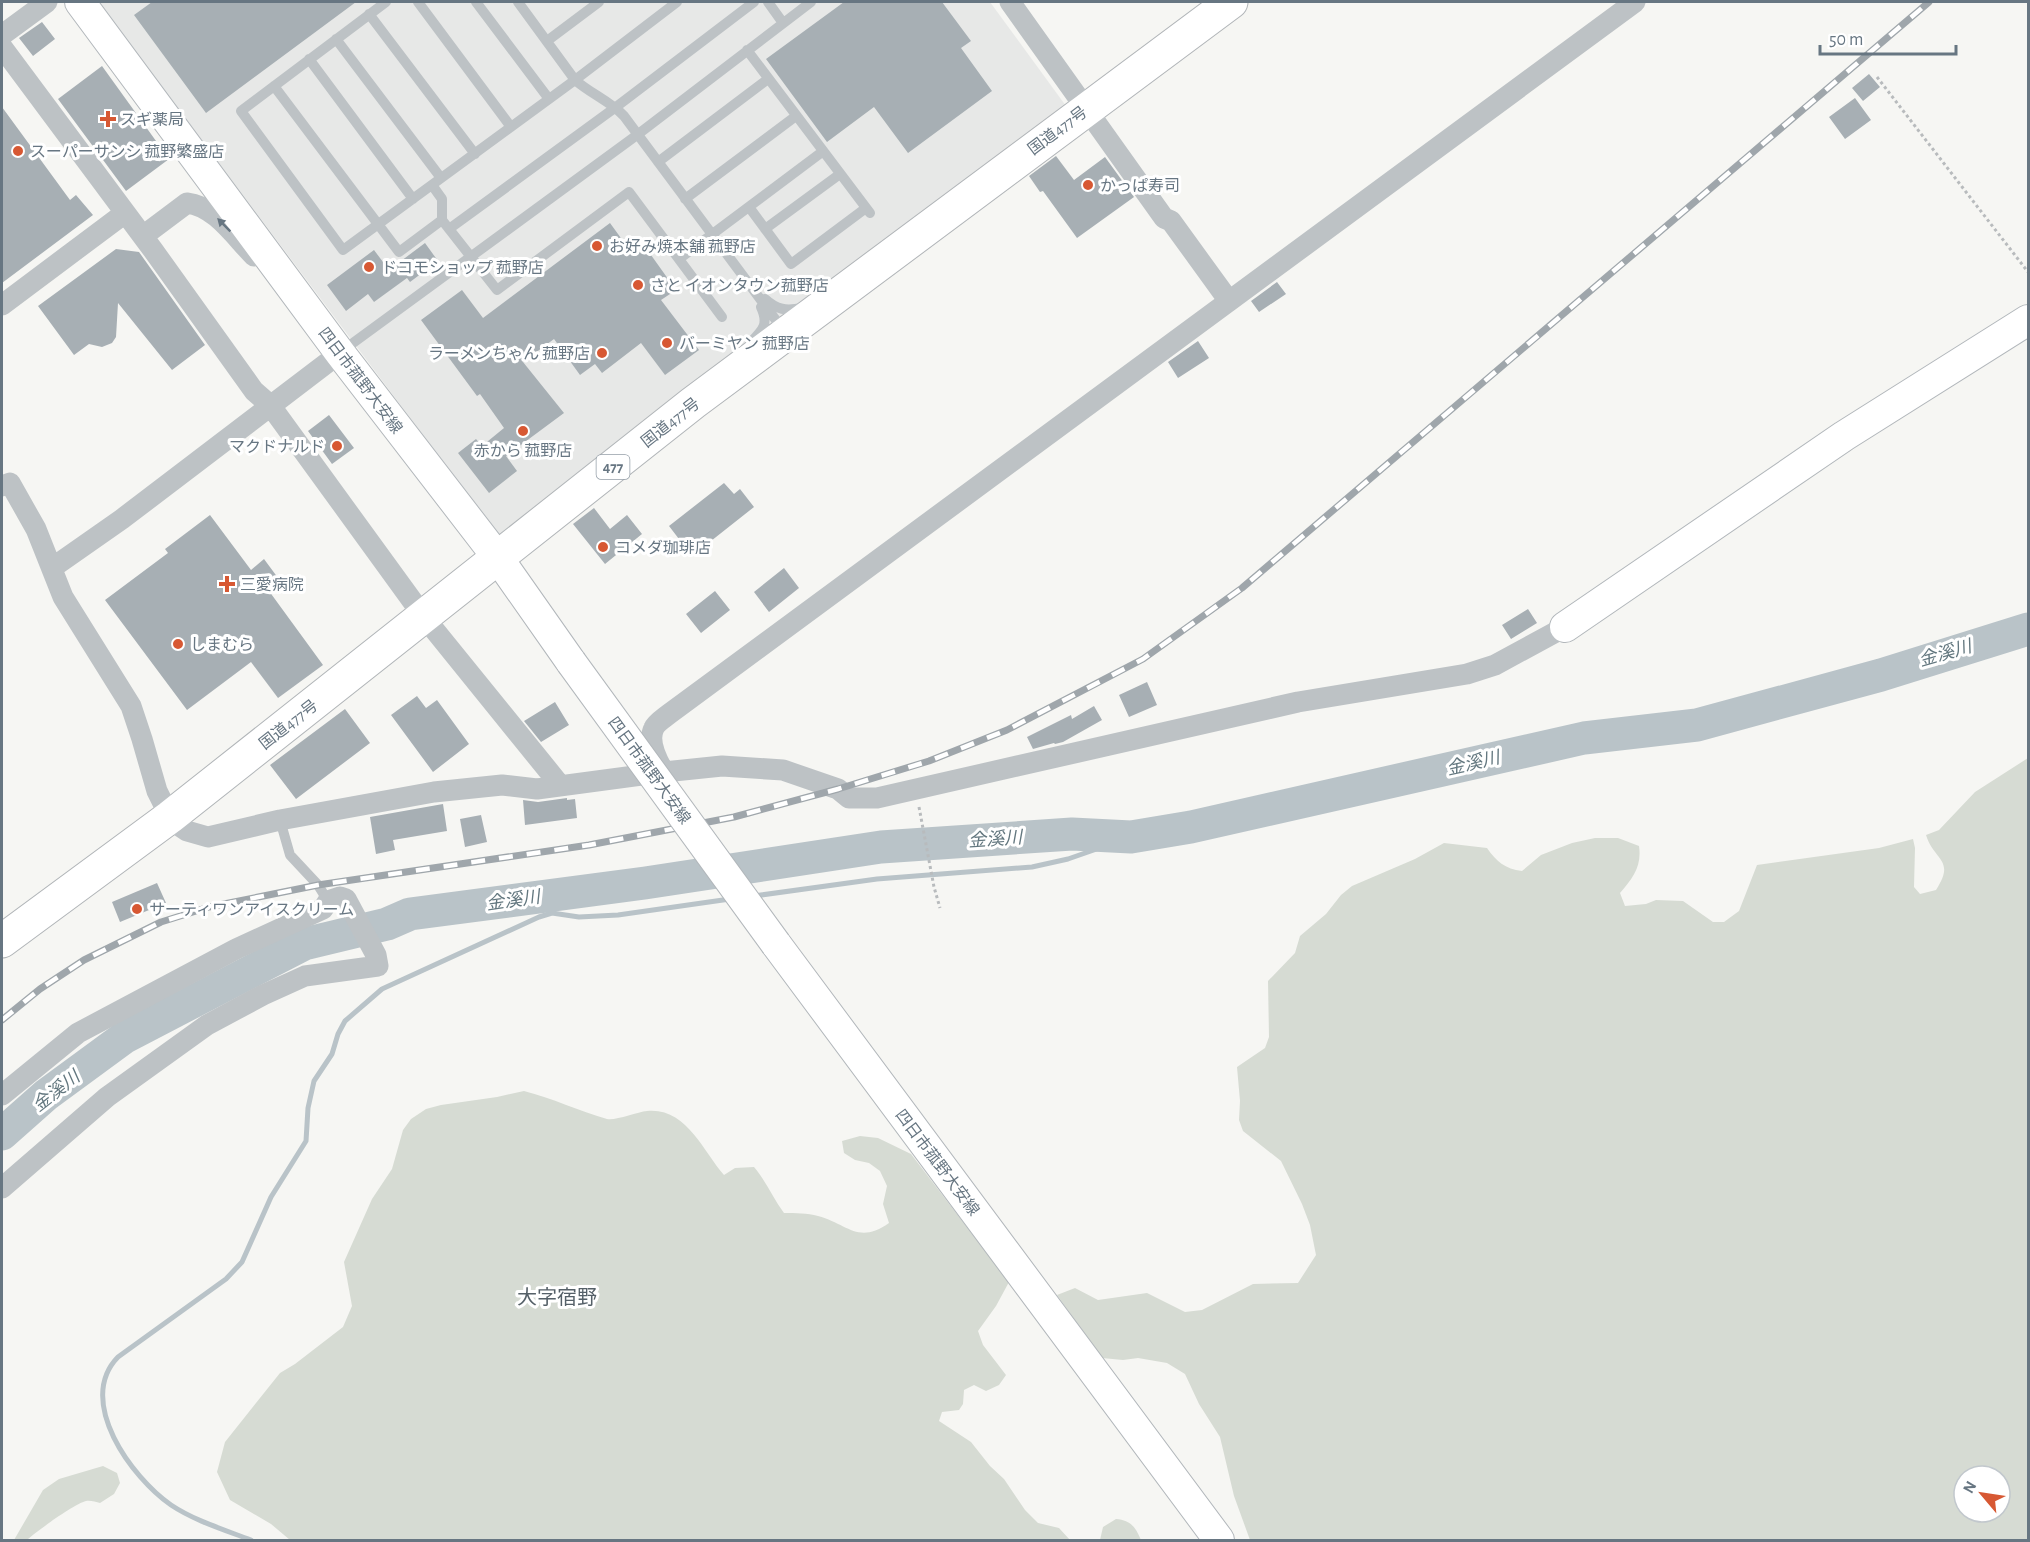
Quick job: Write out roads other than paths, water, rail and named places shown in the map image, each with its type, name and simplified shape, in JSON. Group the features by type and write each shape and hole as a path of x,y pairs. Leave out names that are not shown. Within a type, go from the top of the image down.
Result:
{"highway":[{"name":"国道477号","path":"2,941 170,817 693,403 1231,2"}],"main road":[{"name":"四日市菰野大安線","path":"80,2 160,110 342,341 776,944 1219,1540"},
{"path":"1565,627 1834,443 2028,320"}],"street":[{"path":"2,35 47,2"},
{"path":"1010,2 1164,218 1171,221 1229,302"},
{"path":"664,772 654,755 652,737 654,727 669,714 1635,2"},
{"path":"2,47 143,236 254,391 270,405 424,617 560,785"},
{"path":"143,236 187,203 198,204 211,212 314,308"},
{"path":"2,305 125,213"},
{"path":"52,568 122,519 270,405 342,341"},
{"path":"2,486 10,483 36,530 63,597 131,706 157,791 170,817 187,831 208,837 280,820 434,792 502,785 537,789 722,766 783,770 838,789 849,798 876,798 1298,702 1467,674 1495,665 1565,627"},
{"path":"2,1095 78,1033 236,949 323,909 328,901 340,897 346,899 376,955 378,966 305,976 207,1024 107,1096 2,1188"}],"lane":[{"path":"386,2 241,111 343,250 575,80 677,2"},
{"path":"418,2 511,127"},
{"path":"476,2 549,99"},
{"path":"519,2 575,80 585,89 616,107 786,334"},
{"path":"547,41 599,2"},
{"path":"274,86 399,252 446,224 616,107 754,2"},
{"path":"768,2 783,23"},
{"path":"342,341 371,330 637,135 811,2"},
{"path":"369,14 475,154"},
{"path":"336,39 436,182 442,199 446,224 497,290 628,192 722,317"},
{"path":"747,50 868,210 791,264 749,207"},
{"path":"309,59 413,199"},
{"path":"658,162 768,79"},
{"path":"160,110 238,197"},
{"path":"685,199 796,116"},
{"path":"679,259 822,152"},
{"path":"765,229 840,174"},
{"path":"751,287 777,309 788,311 810,306 851,285"},
{"path":"693,403 765,328 766,318 751,287"},
{"path":"342,341 371,330"},
{"path":"280,820 290,855 318,885 328,901"}],"waterway":[{"name":"金溪川","path":"2,1134 46,1095 125,1037 304,944 387,924 410,914 645,883 881,847 1072,834 1131,837 1191,827 1584,738 1697,725 1881,675 2028,629"},
{"path":"754,896 877,879 1032,867 1068,859 1131,837"},
{"path":"251,1540 190,1516 171,1505 140,1477 114,1437 106,1416 103,1395 106,1375 118,1357 226,1279 242,1262 271,1197 306,1141 308,1108 314,1081 332,1054 345,1021 382,989 539,917 552,913 579,917 618,915 730,899"}],"railway":[{"path":"2,1020 40,989 84,960 161,922 209,907 318,885 589,845 734,817 929,761 1007,730 1143,659 1242,588 1929,2"}],"place":[{"name":"スギ薬局","path":"108,119"},
{"name":"スーパーサンシ 菰野繁盛店","path":"18,151"},
{"name":"かっぱ寿司","path":"1088,185"},
{"name":"お好み焼本舗 菰野店","path":"597,246"},
{"name":"ドコモショップ 菰野店","path":"369,267"},
{"name":"さと イオンタウン菰野店","path":"638,285"},
{"name":"バーミヤン 菰野店","path":"667,343"},
{"name":"ラーメンちゃん 菰野店","path":"602,353"},
{"name":"赤から 菰野店","path":"523,431"},
{"name":"マクドナルド","path":"337,446"},
{"name":"コメダ珈琲店","path":"603,547"},
{"name":"三愛病院","path":"227,584"},
{"name":"しまむら","path":"178,644"},
{"name":"サーティワンアイスクリーム","path":"137,909"}],"district":[{"name":"大字宿野","path":"557,1297"}]}
